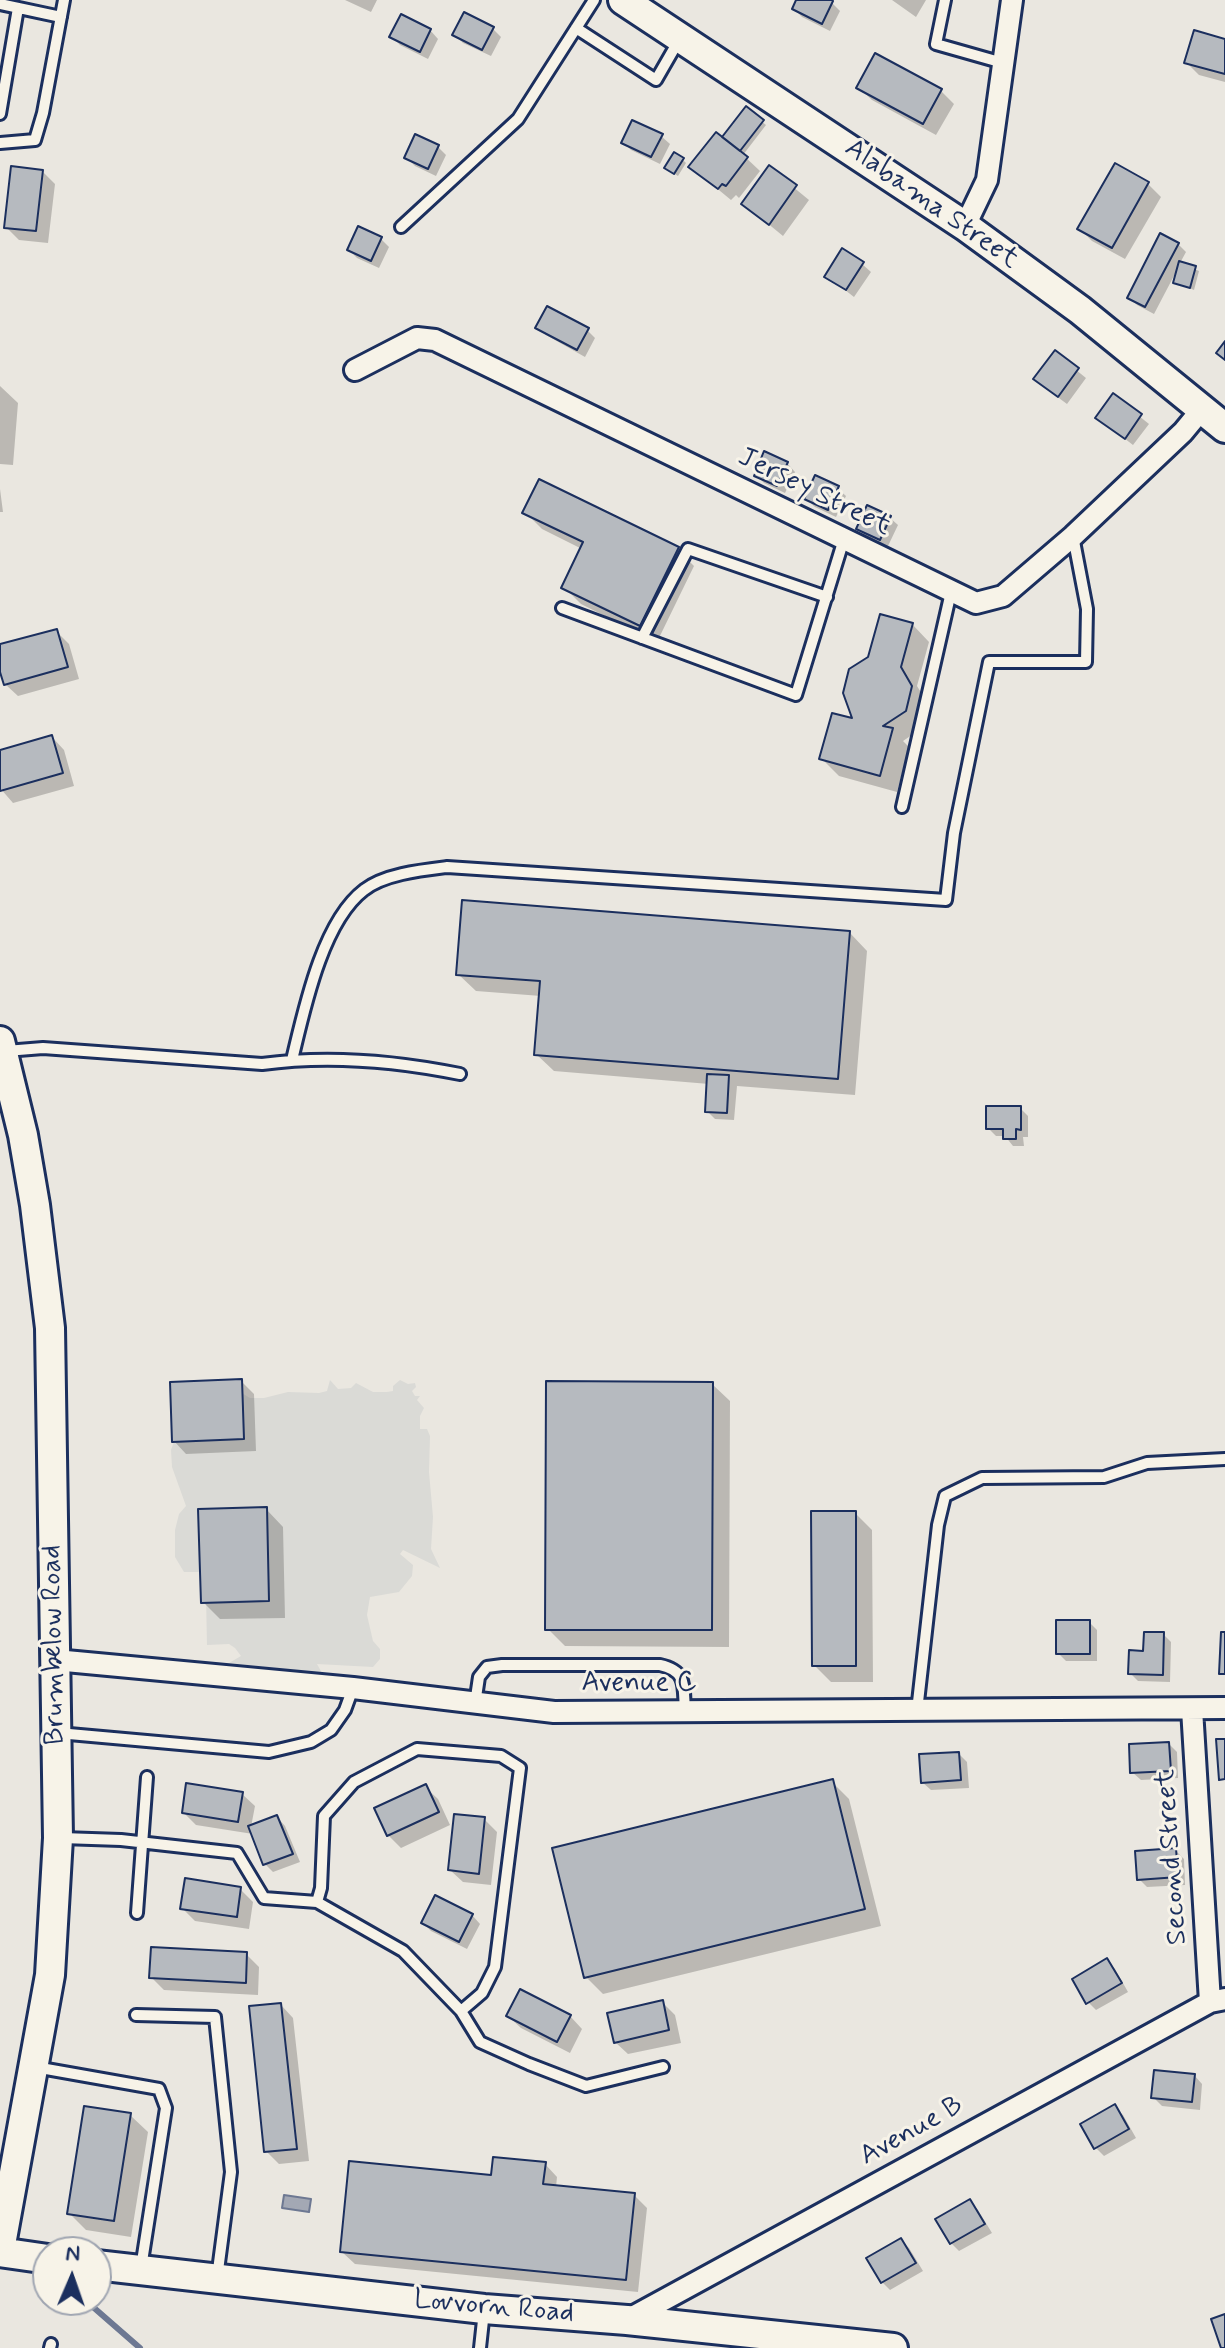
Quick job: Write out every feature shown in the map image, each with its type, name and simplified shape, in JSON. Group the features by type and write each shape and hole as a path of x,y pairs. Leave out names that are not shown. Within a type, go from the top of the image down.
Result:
{"street":[{"name":"Alabama Street","path":"623,0 965,226 1080,310 1225,428"},
{"path":"965,226 987,180 1012,0"},
{"name":"Jersey Street","path":"355,370 417,338 435,340 976,603 1003,596 1073,536 1183,432 1202,409"},
{"name":"Brumbelow Road","path":"0,2251 50,1975 58,1838 50,1328 35,1205 8,1100 2,1046"},
{"name":"Avenue C","path":"55,1660 353,1688 554,1712 1225,1708"},
{"name":"Second Street","path":"1192,1709 1218,2000"},
{"name":"Avenue B","path":"627,2320 1218,2000"},
{"path":"0,2251 32,2256"},
{"name":"Lovvorn Road","path":"112,2267 484,2309 627,2320 758,2340 893,2348"}],"lane":[{"path":"0,143 35,140 64,0"},
{"path":"401,227 518,119 594,0"},
{"path":"945,0 936,44 1003,63"},
{"path":"0,4 61,17"},
{"path":"0,114 18,8"},
{"path":"576,28 656,80 681,36"},
{"path":"292,1060 308,996 338,918 365,889 408,872 447,867 946,900 954,833 989,662 1086,662 1087,609 1073,536"},
{"path":"562,608 796,695 844,539"},
{"path":"642,638 688,549 827,597"},
{"path":"902,807 951,592"},
{"path":"2,1046 262,1064 292,1060 413,1065 460,1074"},
{"path":"917,1711 938,1525 945,1496 982,1478 1104,1477 1147,1463 1225,1459"},
{"path":"475,1704 479,1677 487,1667 660,1665 674,1668 682,1677 686,1713"},
{"path":"56,1733 269,1752 311,1742 331,1730 345,1710 353,1688"},
{"path":"317,1902 321,1888 324,1816 354,1782 417,1749 501,1756 520,1768 495,1967 482,1993 461,2011"},
{"path":"137,1913 147,1777"},
{"path":"58,1838 237,1853 264,1898 317,1902 403,1951 461,2011 480,2042 586,2086 663,2067"},
{"path":"136,2015 215,2017 231,2172 217,2280"},
{"path":"34,2067 159,2089 166,2108 141,2270"},
{"path":"480,2348 484,2309"}],"shaded area":[{"path":"242,1379 242,1393 250,1398 288,1392 319,1393 327,1391 330,1380 338,1389 351,1388 356,1383 373,1392 393,1391 393,1386 400,1380 415,1383 412,1391 415,1396 420,1396 417,1400 424,1408 420,1416 420,1429 427,1429 430,1436 431,1549 440,1568 403,1550 400,1554 413,1565 412,1576 399,1592 370,1597 367,1615 373,1641 380,1649 380,1659 373,1667 317,1664 322,1673 229,1663 241,1656 235,1648 229,1644 207,1645 203,1572 184,1572 175,1557 175,1530 179,1514 186,1506 172,1467 171,1450 175,1439 173,1382"},
{"path":"284,2195 311,2199 309,2212 282,2208"}],"building":[{"path":"796,0 833,1 822,24 792,9"},
{"path":"464,12 494,27 482,50 452,35"},
{"path":"401,14 431,29 420,52 389,37"},
{"path":"1194,30 1225,39 1225,74 1184,63"},
{"path":"875,53 942,89 923,124 856,88"},
{"path":"746,106 764,120 740,151 722,137"},
{"path":"632,120 663,134 651,157 621,143"},
{"path":"716,132 748,157 726,186 722,184 718,189 688,167"},
{"path":"415,134 439,145 428,169 404,158"},
{"path":"674,152 684,158 674,174 664,168"},
{"path":"1115,163 1149,182 1112,248 1077,229"},
{"path":"769,165 797,185 769,225 741,204"},
{"path":"11,166 43,170 36,231 4,228"},
{"path":"358,226 382,237 371,261 347,250"},
{"path":"1160,233 1179,243 1145,307 1127,298"},
{"path":"842,248 864,262 846,290 824,277"},
{"path":"1179,261 1196,266 1190,288 1173,283"},
{"path":"547,306 589,328 577,350 535,328"},
{"path":"1225,341 1225,360 1216,353"},
{"path":"1055,350 1079,368 1058,397 1033,379"},
{"path":"1113,393 1142,414 1125,439 1095,418"},
{"path":"764,451 788,462 777,486 754,476"},
{"path":"815,475 839,486 828,510 804,499"},
{"path":"539,479 679,547 640,626 561,588 583,542 522,513"},
{"path":"867,505 891,516 880,540 856,529"},
{"path":"880,614 913,623 901,667 912,686 906,711 883,726 893,728 880,776 819,759 832,713 852,718 843,693 849,669 868,657"},
{"path":"57,629 68,667 4,685 0,672 0,644"},
{"path":"52,735 63,773 0,791 0,750"},
{"path":"462,900 850,931 838,1079 534,1055 540,981 456,975"},
{"path":"707,1074 729,1075 727,1113 705,1112"},
{"path":"986,1106 1021,1106 1021,1130 1016,1129 1016,1139 1003,1139 1003,1129 986,1129"},
{"path":"242,1379 244,1439 172,1442 170,1382"},
{"path":"546,1381 713,1382 712,1630 545,1630"},
{"path":"267,1507 269,1601 201,1603 198,1509"},
{"path":"811,1511 856,1511 856,1666 812,1666"},
{"path":"1056,1620 1090,1620 1090,1654 1056,1654"},
{"path":"1144,1632 1164,1632 1163,1675 1128,1674 1129,1650 1143,1651"},
{"path":"1221,1632 1225,1632 1225,1674 1219,1674"},
{"path":"1216,1739 1225,1739 1225,1779 1219,1780"},
{"path":"1169,1742 1171,1771 1130,1773 1129,1744"},
{"path":"959,1752 961,1780 921,1783 919,1754"},
{"path":"833,1779 865,1909 584,1978 552,1848"},
{"path":"186,1783 243,1792 238,1822 182,1813"},
{"path":"426,1784 439,1812 387,1836 374,1808"},
{"path":"454,1814 485,1817 479,1874 448,1870"},
{"path":"277,1815 293,1854 263,1865 248,1826"},
{"path":"1176,1848 1178,1877 1137,1880 1135,1851"},
{"path":"185,1878 241,1887 237,1917 180,1909"},
{"path":"435,1895 473,1914 459,1942 421,1923"},
{"path":"151,1947 247,1952 246,1983 149,1978"},
{"path":"1107,1958 1122,1983 1086,2004 1072,1979"},
{"path":"520,1989 571,2015 557,2042 506,2016"},
{"path":"663,2000 669,2030 614,2043 607,2013"},
{"path":"281,2003 297,2149 264,2152 249,2006"},
{"path":"1154,2070 1195,2074 1192,2102 1151,2098"},
{"path":"1115,2104 1129,2129 1094,2149 1080,2124"},
{"path":"84,2106 131,2113 114,2221 67,2214"},
{"path":"493,2157 546,2162 543,2184 635,2193 626,2280 340,2252 349,2161 491,2175"},
{"path":"970,2199 985,2224 950,2244 935,2219"},
{"path":"901,2238 916,2263 881,2283 866,2258"},
{"path":"1225,2314 1225,2348 1221,2348 1211,2319"}],"waterway":[{"path":"103,2316 140,2348"}]}
